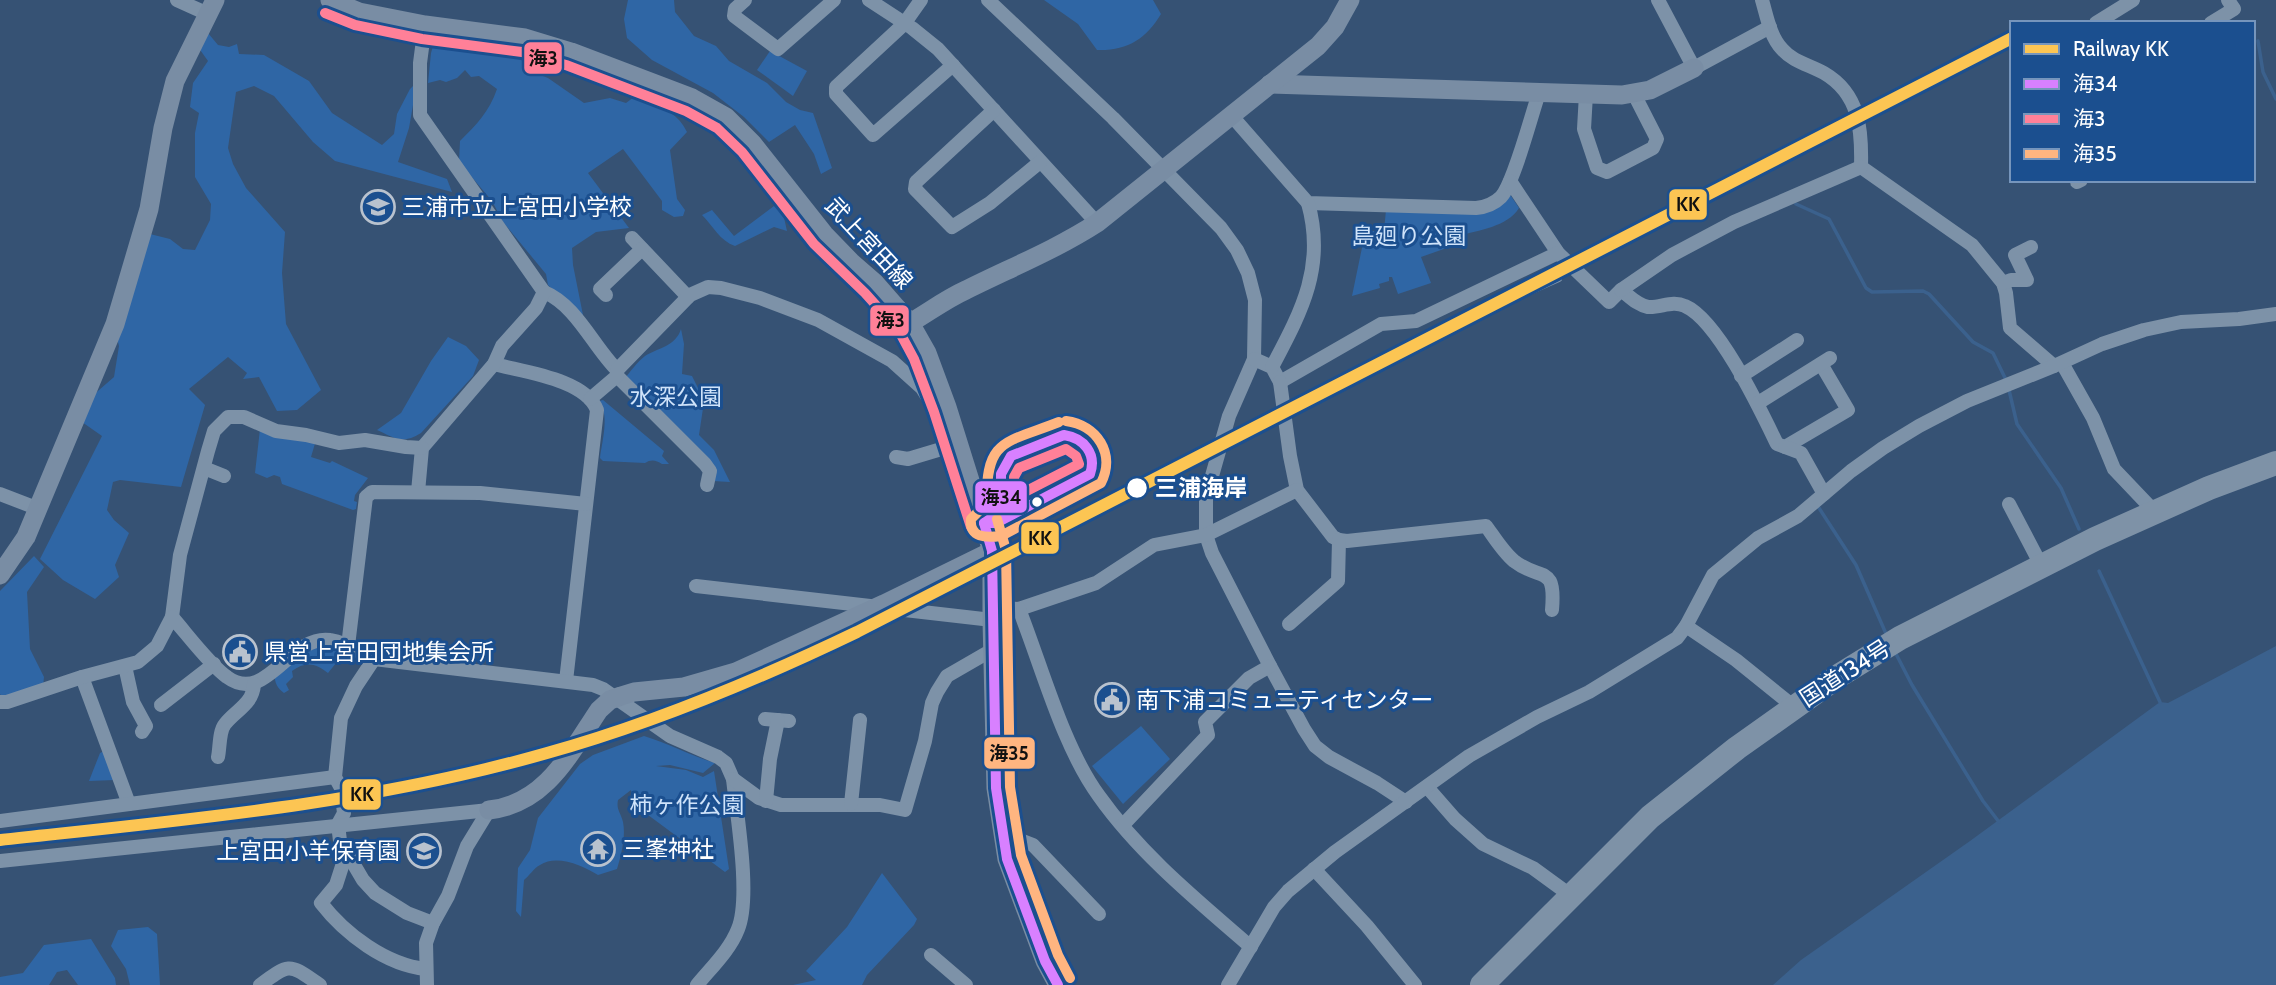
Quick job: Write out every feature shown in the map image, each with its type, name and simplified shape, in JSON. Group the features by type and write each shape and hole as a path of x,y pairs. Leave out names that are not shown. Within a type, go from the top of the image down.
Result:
{"highway":[{"name":"国道134号","path":"1482,985 1658,810 1793,706 1890,644 2041,565 2154,511 2276,463"}],"street":[{"path":"0,575 26,537 118,315 149,209 163,128 175,81 211,7 177,0"},
{"name":"武上宮田線","path":"330,0 359,12 425,25 525,38 692,99 726,117 752,143 824,234 875,283 910,323 927,353 947,407 992,551 996,788 1007,859 1053,983"},
{"path":"745,0 735,9 734,16 778,49 834,0"},
{"path":"869,0 927,40 953,65 1097,223"},
{"path":"921,0 904,24 834,90 870,133 877,133 953,65"},
{"path":"988,0 1113,118 1221,228 1237,250 1248,273 1255,300 1254,359 1229,416 1206,497 1206,535 1270,666 1315,746 1406,802"},
{"path":"910,323 946,300 1066,243 1097,223 1326,37 1350,0"},
{"path":"1658,0 1694,68"},
{"path":"1762,0 1770,27 1784,52 1796,61 1823,73 1849,95 1862,131 1861,167"},
{"path":"2099,21 2133,0"},
{"path":"2213,21 2235,3"},
{"path":"425,25 420,63 420,115 544,292 553,296 572,314 617,373 705,464 710,471 707,485"},
{"path":"1270,84 1634,94 1650,90 1770,27"},
{"path":"1308,203 1476,208 1487,206 1503,195 1510,181 1539,93"},
{"path":"1586,94 1584,129 1598,168 1607,172 1653,148 1657,139 1634,94"},
{"path":"994,110 916,182 915,189 948,225 956,226 990,203 1040,162"},
{"path":"1231,115 1308,203 1315,227 1316,245 1302,312 1272,368"},
{"path":"1861,167 1972,245 2003,284 2010,328 2058,365 2090,411 2114,468 2154,511"},
{"path":"1510,181 1558,253 1609,302 1621,290 1672,255 1734,222 1861,167"},
{"path":"606,283 637,244 688,297"},
{"path":"2003,284 2011,280 2027,280 2015,255 2031,247"},
{"path":"1280,382 1381,324 1416,321 1558,253"},
{"path":"590,399 688,297 700,290 721,288 760,298 817,320 892,361 922,388 935,409 947,407"},
{"path":"1621,290 1639,304 1650,307 1671,303 1684,305 1695,312 1723,344 1758,403 1777,444 1801,453 1824,494"},
{"path":"418,492 422,447 494,364 502,345 536,308 544,292"},
{"path":"1228,985 1274,907 1314,869 1481,750 1661,650 1677,638 1686,626 1713,575 1758,538 1798,516 1861,463 1901,437 1967,401 2058,365 2102,344 2144,330 2181,322 2276,314"},
{"path":"1741,376 1797,340"},
{"path":"1254,359 1272,368 1280,382 1297,490 1332,537 1339,540 1486,526 1513,561 1543,574 1550,580 1554,589 1552,610"},
{"path":"1758,403 1826,361 1848,410 1785,447"},
{"path":"494,364 574,386 590,399 597,410 566,681"},
{"path":"0,702 138,662 157,646 172,617 180,555 214,431 228,417 244,417 276,431 340,443 365,440 422,447"},
{"path":"896,457 908,459 958,443"},
{"path":"204,468 224,476"},
{"path":"696,586 876,608 992,614 1019,609 1096,583 1154,545 1206,535 1297,490"},
{"path":"348,646 366,497 372,492 480,494 586,504"},
{"path":"0,494 38,509"},
{"path":"2010,504 2041,565"},
{"path":"1289,624 1338,581 1339,540"},
{"path":"0,861 503,808 523,801 547,784 599,710 615,698 634,692 684,687 723,677 876,608 992,551"},
{"path":"1019,609 1069,740 1099,797 1166,870 1251,947"},
{"path":"172,617 226,677 240,684 254,684 319,639 331,640 374,659 593,685 670,736 718,757 726,763 733,779 744,894 741,920 730,943 697,985"},
{"path":"1686,626 1736,660 1793,706"},
{"path":"733,779 759,798 781,805 880,805 905,810 937,692 947,676 992,650"},
{"path":"374,659 356,686 341,718 335,777 341,788 344,813 338,824 340,841 375,893 407,913 433,923"},
{"path":"161,705 214,664"},
{"path":"125,666 133,702 146,726 142,732"},
{"path":"1123,825 1208,735 1205,722 1249,678 1270,666"},
{"path":"82,677 129,804"},
{"path":"218,757 223,726 248,703 254,694 254,684"},
{"path":"766,801 764,758 777,720"},
{"path":"851,804 860,720"},
{"path":"0,821 335,777"},
{"path":"1427,787 1455,819 1483,844 1533,868 1570,895"},
{"path":"427,985 426,943 433,923 449,896 467,846 489,810"},
{"path":"1004,834 1033,845 1100,914"},
{"path":"346,853 337,885 321,903 335,922 360,941 406,965 426,969"},
{"path":"1314,869 1367,926 1415,985"},
{"path":"931,955 966,985"},
{"path":"260,985 280,970 294,968 320,985"}],"green space":[{"path":"628,0 674,0 675,12 694,36 716,46 729,61 767,83 786,102 800,110 813,113 832,168 821,174 814,154 795,125 769,142 744,117 713,93 652,60 627,38 624,19"},
{"path":"1044,0 1153,0 1161,14 1135,42 1118,48 1097,50 1078,24"},
{"path":"437,32 537,46 528,70 548,78 584,103 610,98 626,103 642,91 648,103 671,113 687,132 670,150 677,199 685,210 683,216 674,217 662,210 662,201 623,149 588,173 629,228 596,232 572,248 583,315 581,319 548,285 546,274 503,222 492,201 459,162 460,141 482,117 497,89 479,76 471,77 465,70 457,78 446,82 440,80 428,83 431,53"},
{"path":"208,33 218,45 229,47 237,44 239,54 264,55 309,81 332,113 382,145 394,134 397,114 413,86 416,88 409,128 398,162 447,179 452,192 335,161 313,142 274,96 254,86 236,92 228,148 246,188 285,232 282,273 286,324 321,390 297,410 277,411 259,377 243,379 247,373 228,357 189,389 205,405 181,487 120,480 113,482 107,510 129,533 115,565 119,577 95,599 63,580 40,559 102,436 82,422 91,397 114,377 119,346 117,338 150,234 170,239 183,249 195,250 210,220 211,204 195,177 195,133 199,113 190,107 193,83 208,61 198,47"},
{"path":"770,51 807,71 793,96 757,70"},
{"name":"島廻り公園","path":"1509,193 1519,208 1507,220 1458,236 1461,243 1421,257 1431,283 1398,294 1392,277 1389,277 1389,281 1379,284 1380,288 1352,296 1364,238 1371,231 1384,231 1386,210 1472,213"},
{"path":"774,206 783,213 787,231 774,227 735,246 721,237 702,215 712,210 734,236"},
{"name":"水深公園","path":"681,329 684,344 682,374 692,376 700,392 705,395 699,435 714,450 730,482 713,481 625,378 645,356 675,339"},
{"path":"448,337 466,346 479,360 473,376 421,433 414,437 394,438 377,430 401,413"},
{"path":"603,400 664,451 662,456 669,464 653,460 645,463 603,461 600,458 605,421 599,401"},
{"path":"260,429 316,440 311,457 330,463 332,461 368,478 355,495 356,509 282,484 280,477 274,475 267,478 255,473"},
{"path":"34,556 44,567 27,592 30,649 44,677 43,686 2,697 0,591"},
{"path":"328,643 345,652 328,673 315,665 301,666 292,671 293,677 286,684 289,690 284,693 276,683 275,675 300,653"},
{"path":"1141,726 1170,759 1123,804 1092,766"},
{"name":"柿ヶ作公園","path":"644,736 715,763 703,773 670,765 656,766 686,770 703,777 714,771 729,869 725,872 644,812 634,803 631,790 618,800 624,834 617,869 598,875 562,861 540,865 524,880 521,917 516,911 518,868 530,850 538,818 580,764 593,755"},
{"path":"104,751 115,780 89,781 100,753"},
{"path":"882,873 917,919 914,925 867,975 862,985 793,985 816,980 806,971 847,927"},
{"path":"148,927 157,934 160,985 130,985 126,969 111,946 118,930"},
{"path":"91,939 115,978 116,985 78,985 67,970 57,972 49,985 0,985 0,977 23,973 44,945"}],"shaded area":[{"path":"2276,646 2276,985 1773,985 1801,960 2160,702 2168,703"}],"waterway":[{"path":"2258,41 2263,72 2276,99"},
{"path":"1796,204 1829,219 1866,288 1872,292 1923,291 1929,294 1973,342 1993,353 2007,382"},
{"path":"2009,390 2017,424 2061,488 2079,529"},
{"path":"1819,508 1856,565 1887,636"},
{"path":"2099,571 2160,702"},
{"path":"1895,652 1912,685 1983,801 1999,822"}],"railway":[{"path":"1461,322 1559,279"}],"rail line":[{"name":"KK","path":"0,840 276,808 412,785 547,753 627,728 705,699 857,632 2010,39"}],"transit line":[{"name":"海3","path":"325,13 355,25 422,39 522,52 566,65 686,111 717,128 742,152 814,244 865,293 899,331 914,359 934,412 971,527"},
{"name":"海35","path":"1059,422 1012,440 995,454 987,482 987,503 971,519 976,533 984,537 1001,536 1101,483 1106,462 1101,443 1087,428 1066,421"},
{"name":"海34","path":"1064,435 1083,443 1087,448 1092,460 1090,474 996,523 984,523 997,514 1001,506 1001,474 1011,456 1064,435"},
{"name":"海3","path":"1066,449 1076,456 1079,464 1015,497 1014,477 1019,468 1066,449"},
{"name":"海35","path":"997,519 1006,550 1010,787 1021,855 1058,955 1070,978"},
{"name":"海34","path":"984,523 992,551 996,788 1007,859 1045,961 1058,985"}],"place":[{"name":"三浦市立上宮田小学校","path":"378,207"},
{"name":"三浦海岸","path":"1137,488"},
{"name":"県営上宮田団地集会所","path":"240,652"},
{"name":"南下浦コミュニティセンター","path":"1112,700"},
{"name":"三峯神社","path":"598,849"},
{"name":"上宮田小羊保育園","path":"424,851"}]}
